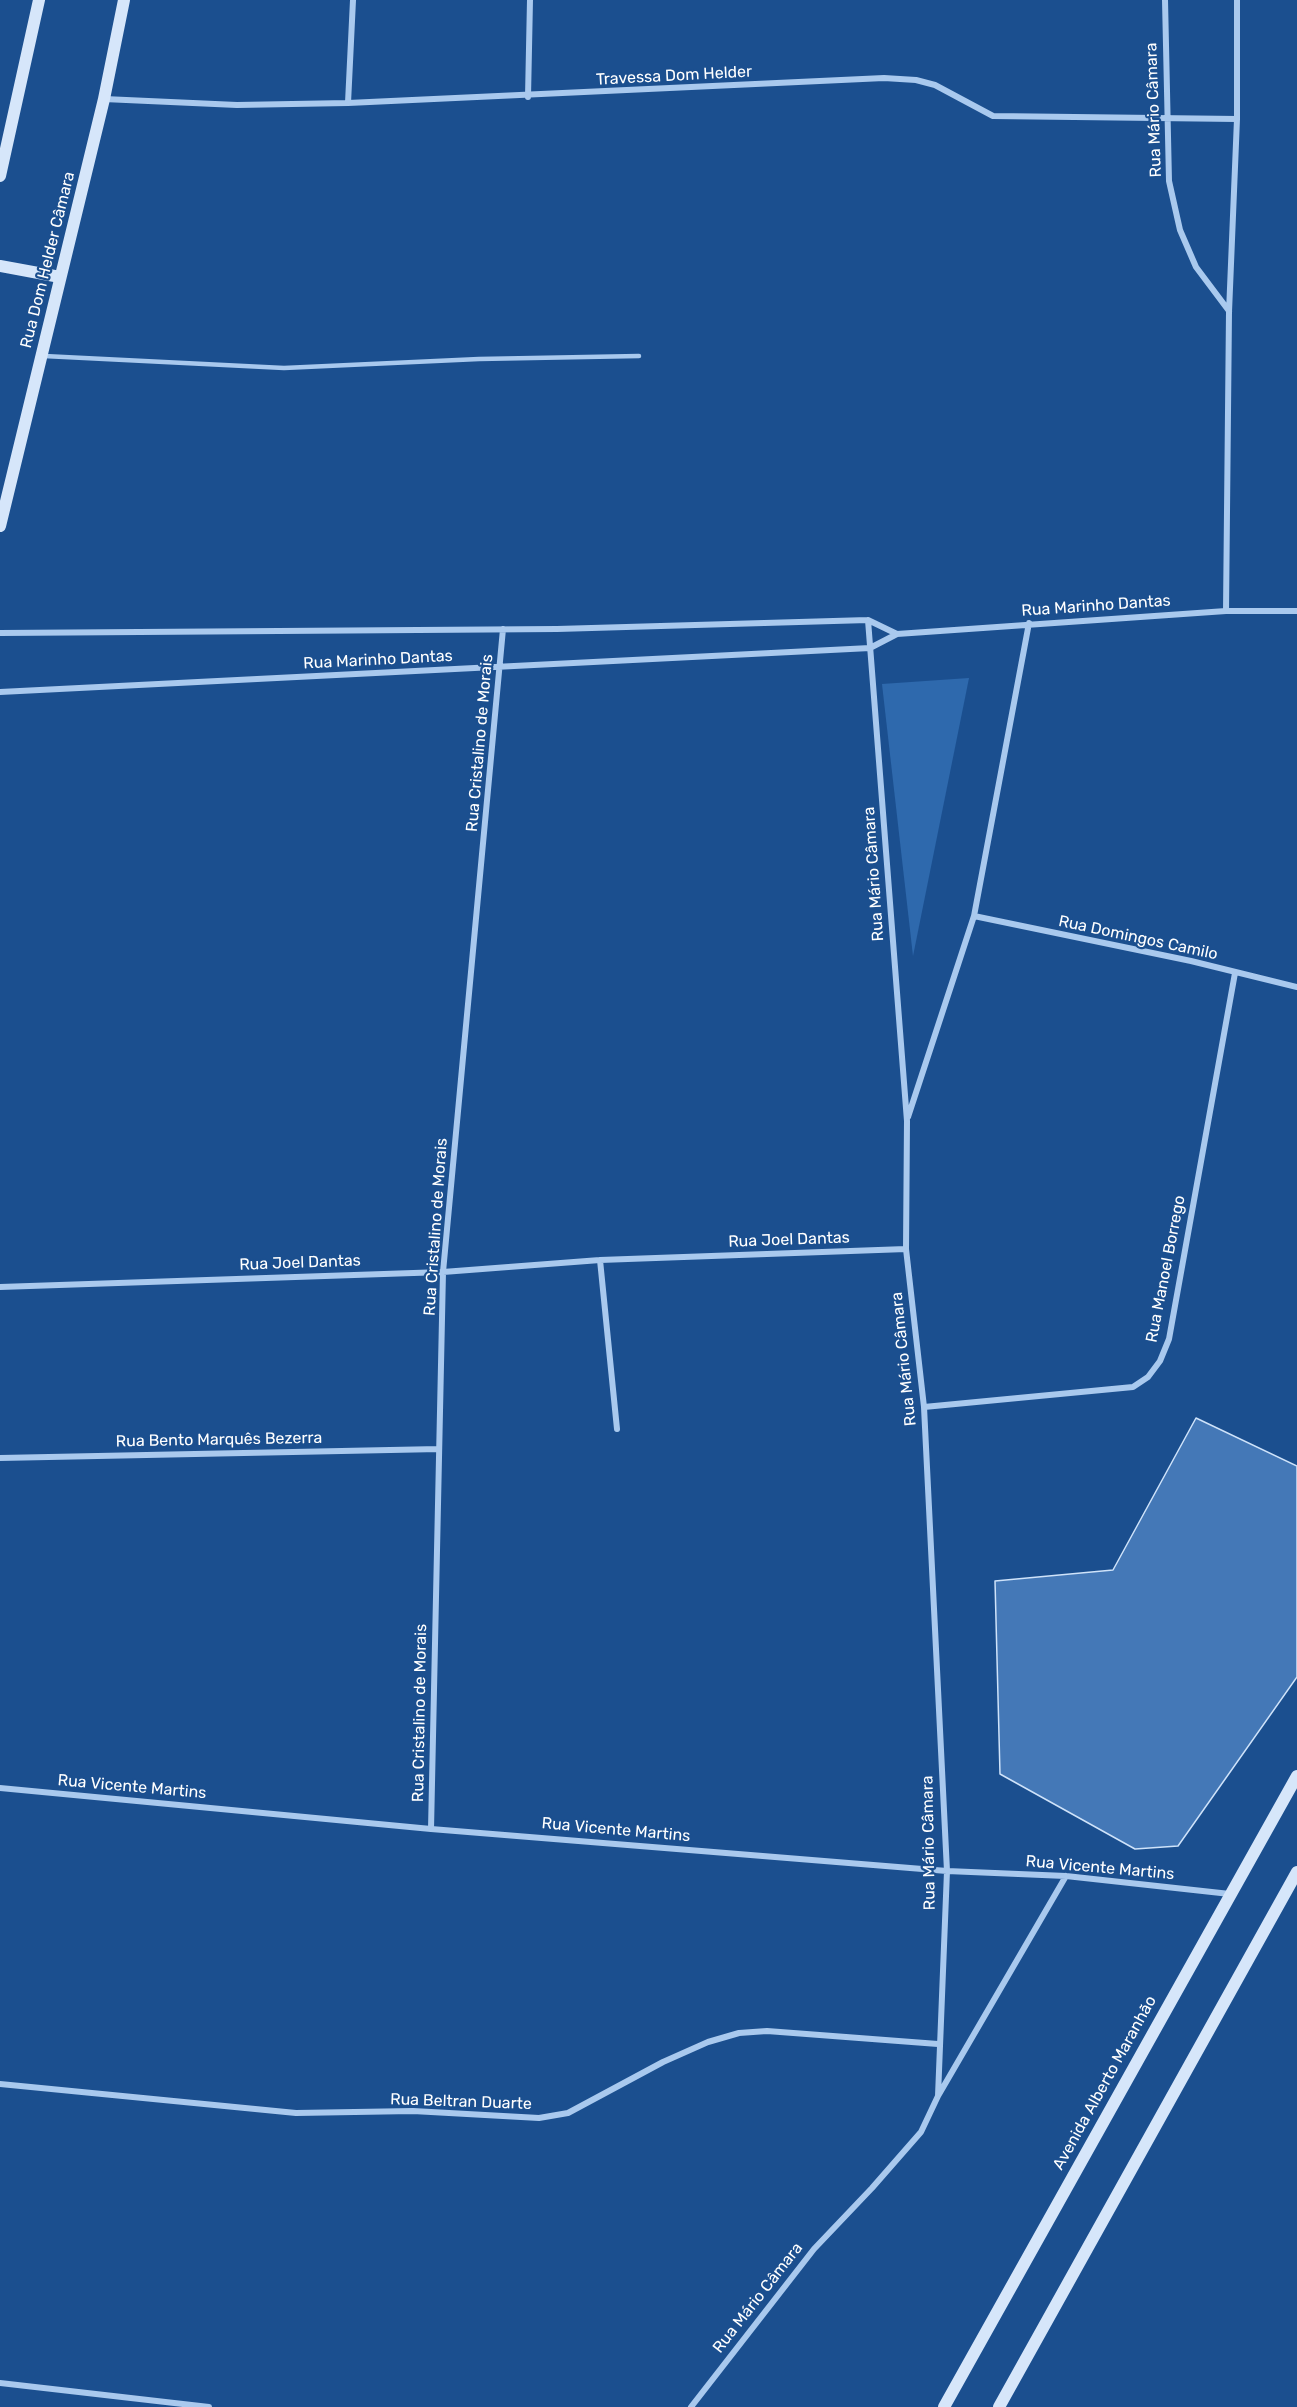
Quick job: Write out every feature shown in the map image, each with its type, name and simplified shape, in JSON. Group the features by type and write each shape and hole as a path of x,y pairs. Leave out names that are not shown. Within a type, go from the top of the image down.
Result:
{"main road":[{"path":"0,176 39,0"},
{"name":"Rua Dom Helder Câmara","path":"0,524 104,99 124,0"},
{"path":"0,266 60,277"},
{"name":"Avenida Alberto Maranhão","path":"944,2407 1297,1776"},
{"path":"999,2407 1297,1872"}],"street":[{"path":"348,103 353,0"},
{"path":"528,97 530,0"},
{"name":"Rua Mário Câmara","path":"1165,0 1169,182 1180,230 1196,267 1229,312"},
{"path":"1226,611 1229,312 1237,119 1237,0"},
{"name":"Travessa Dom Helder","path":"104,99 237,105 348,103 528,97 895,79 916,80 934,85 993,116 1237,119"},
{"name":"Rua Marinho Dantas","path":"0,692 870,648 897,634 1226,611 1297,611"},
{"name":"Rua Mário Câmara","path":"868,620 907,1121 906,1250 924,1407 946,1871 938,2044 938,2096"},
{"name":"Rua Marinho Dantas","path":"0,633 503,629 868,620 897,634"},
{"path":"907,1121 974,916 1029,624"},
{"name":"Rua Cristalino de Morais","path":"431,1829 443,1272 503,629"},
{"name":"Rua Domingos Camilo","path":"974,916 1191,961 1235,974 1297,987"},
{"name":"Rua Manoel Borrego","path":"924,1407 1133,1387 1148,1377 1160,1361 1169,1339 1235,974"},
{"name":"Rua Joel Dantas","path":"0,1287 443,1272 600,1260 906,1250"},
{"path":"600,1260 617,1429"},
{"name":"Rua Bento Marquês Bezerra","path":"0,1458 440,1449"},
{"name":"Rua Vicente Martins","path":"0,1788 431,1829 946,1871 1066,1876 1230,1894"},
{"name":"Rua Mário Câmara","path":"691,2407 814,2249 921,2132 938,2096 1066,1876"},
{"name":"Rua Beltran Duarte","path":"0,2084 296,2113 413,2111 539,2118 568,2113 681,2054 708,2042 739,2033 768,2031 938,2044"},
{"path":"0,2383 209,2407"}],"lane":[{"path":"41,356 284,368 479,359 639,356"}],"shaded area":[{"path":"969,678 913,956 882,684"}],"building":[{"path":"1196,1418 1297,1466 1297,1677 1178,1846 1135,1849 1000,1774 995,1581 1113,1570"}]}
